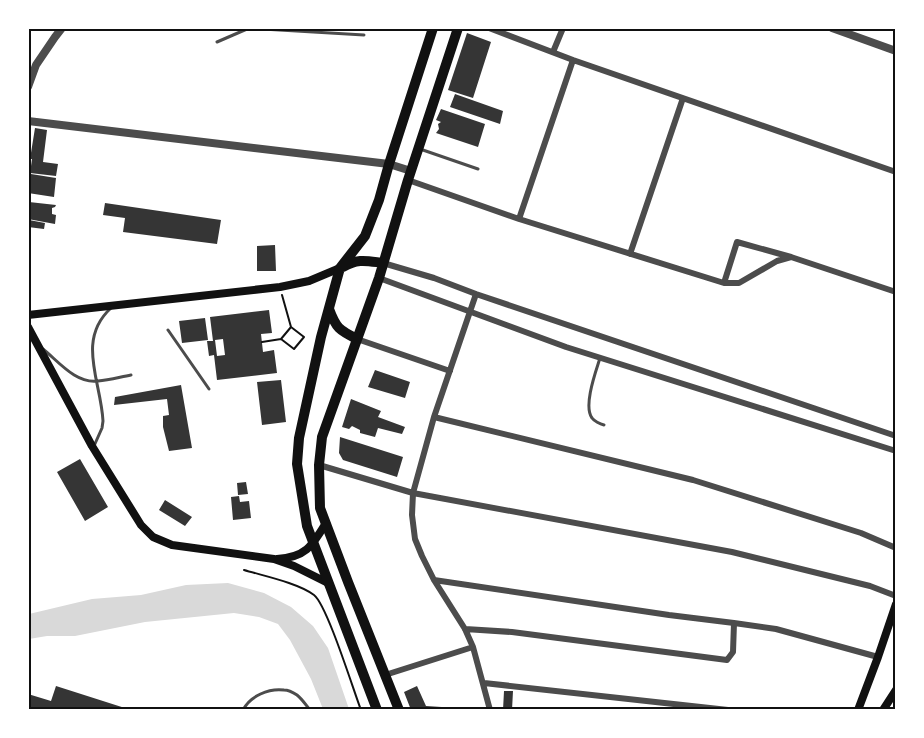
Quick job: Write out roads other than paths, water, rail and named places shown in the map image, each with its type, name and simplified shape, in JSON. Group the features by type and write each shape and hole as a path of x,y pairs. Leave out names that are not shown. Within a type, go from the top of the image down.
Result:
{"highway":[{"path":"377,710 307,526 297,464 302,426 328,309 340,268 365,236 379,200 433,28"},
{"path":"399,710 320,508 319,465 322,437 379,278 458,28"},
{"path":"340,268 362,260 383,263"},
{"path":"328,309 338,328 357,339"}],"main road":[{"path":"28,315 280,287 309,281 340,268"},
{"path":"28,327 93,447 141,525 153,537 172,545 274,559 328,582"},
{"path":"28,338 37,344"},
{"path":"274,559 297,556 314,544 326,523"},
{"path":"858,710 896,604"},
{"path":"883,710 896,690"}],"street":[{"path":"28,87 36,65 62,28"},
{"path":"489,28 573,60 896,172"},
{"path":"553,52 563,28"},
{"path":"832,28 896,51"},
{"path":"519,219 573,60"},
{"path":"630,254 683,98"},
{"path":"28,121 389,164 410,176 519,219 724,283 739,283 777,261 791,257"},
{"path":"724,283 737,242 791,257 896,292"},
{"path":"383,263 434,278 896,436"},
{"path":"379,278 566,347 896,451"},
{"path":"476,294 434,417 413,493 412,515 415,539 434,580 465,629 473,647 490,710"},
{"path":"357,339 450,371"},
{"path":"434,417 693,480 861,533 896,548"},
{"path":"319,465 413,493 732,552 870,586 896,596"},
{"path":"434,580 776,629 878,657"},
{"path":"465,629 513,632 727,660 733,651 734,623"},
{"path":"385,675 473,647"},
{"path":"484,683 728,710"}],"lane":[{"path":"217,42 247,29 364,35"},
{"path":"419,148 478,169"},
{"path":"93,447 103,421 92,349 93,335 105,314 113,306"},
{"path":"168,330 210,388"},
{"path":"37,344 82,380 96,381 131,375"},
{"path":"600,358 591,387 589,411 591,418 604,425"},
{"path":"243,710 254,697 285,690 300,697 310,710"}]}
